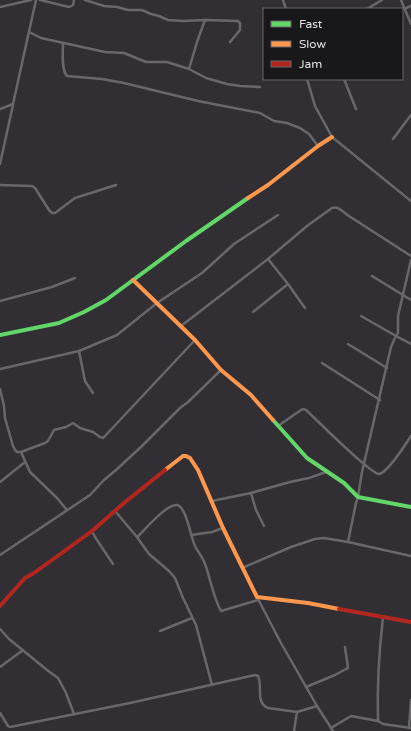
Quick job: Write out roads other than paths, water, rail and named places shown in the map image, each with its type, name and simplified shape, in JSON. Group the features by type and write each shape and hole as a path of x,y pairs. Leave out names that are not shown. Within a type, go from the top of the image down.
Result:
{"street":[{"path":"0,7 31,0"},
{"path":"0,164 36,0"},
{"path":"40,0 69,7 73,5 74,0"},
{"path":"85,0 104,6 142,10 168,20 238,21 240,23 240,30 230,42"},
{"path":"369,8 382,0"},
{"path":"401,0 411,24"},
{"path":"404,9 411,6"},
{"path":"189,69 205,20"},
{"path":"29,32 41,38 63,43 105,52 124,53 146,62 167,62 189,69 206,78 227,84 260,87"},
{"path":"63,43 64,72 67,76 102,79 124,83 260,112 274,121 287,123 300,128 309,134 318,146"},
{"path":"307,80 315,106 332,137 411,200"},
{"path":"344,80 356,109"},
{"path":"0,109 13,104"},
{"path":"393,139 411,115"},
{"path":"0,335 59,323 106,300 268,185 332,137"},
{"path":"0,185 32,186 35,188 52,213 55,213 75,198 116,185"},
{"path":"181,326 268,259 307,226 334,207 339,208 411,256"},
{"path":"0,369 79,351 117,335 157,303 202,273 234,244 278,215"},
{"path":"268,259 305,308"},
{"path":"348,542 364,465 387,368 394,340 398,333 398,316 411,260"},
{"path":"372,276 411,300"},
{"path":"0,301 52,287 75,278"},
{"path":"133,280 195,340 221,370 250,395 307,458 344,483 358,497 411,507"},
{"path":"252,312 288,284"},
{"path":"361,316 411,344"},
{"path":"0,389 5,418 13,446 17,452 21,452 45,443 54,430 74,423 80,428 93,432 100,437 106,436 195,340"},
{"path":"348,344 387,368"},
{"path":"79,351 85,382 93,393"},
{"path":"322,363 380,400"},
{"path":"0,555 90,495 221,370"},
{"path":"278,426 301,410 306,410 364,465 377,474 383,472 392,462 411,436"},
{"path":"21,452 30,472 57,498 67,510"},
{"path":"0,606 25,578 92,531 114,510 144,486 183,456 186,456 190,458 198,470 223,528 258,599 306,687 333,731"},
{"path":"0,482 25,462"},
{"path":"212,501 251,493 326,472"},
{"path":"251,493 256,510 264,526"},
{"path":"137,537 145,530 156,516 172,506 180,506 183,510 194,545 205,563 220,611 258,599 308,603 411,622"},
{"path":"114,510 149,554 175,578 196,625 212,685"},
{"path":"191,535 212,532 223,528"},
{"path":"92,531 113,564"},
{"path":"242,568 291,547 315,539 324,538 411,556"},
{"path":"378,722 378,674 383,617"},
{"path":"160,631 192,618"},
{"path":"0,629 58,678 66,693 74,714"},
{"path":"306,687 336,675 348,668 345,647"},
{"path":"0,668 23,650"},
{"path":"0,713 10,728 256,675 259,678 259,690 264,707 297,712 317,706"},
{"path":"331,728 351,716 383,724 410,728 411,700"},
{"path":"294,731 297,712"}]}
